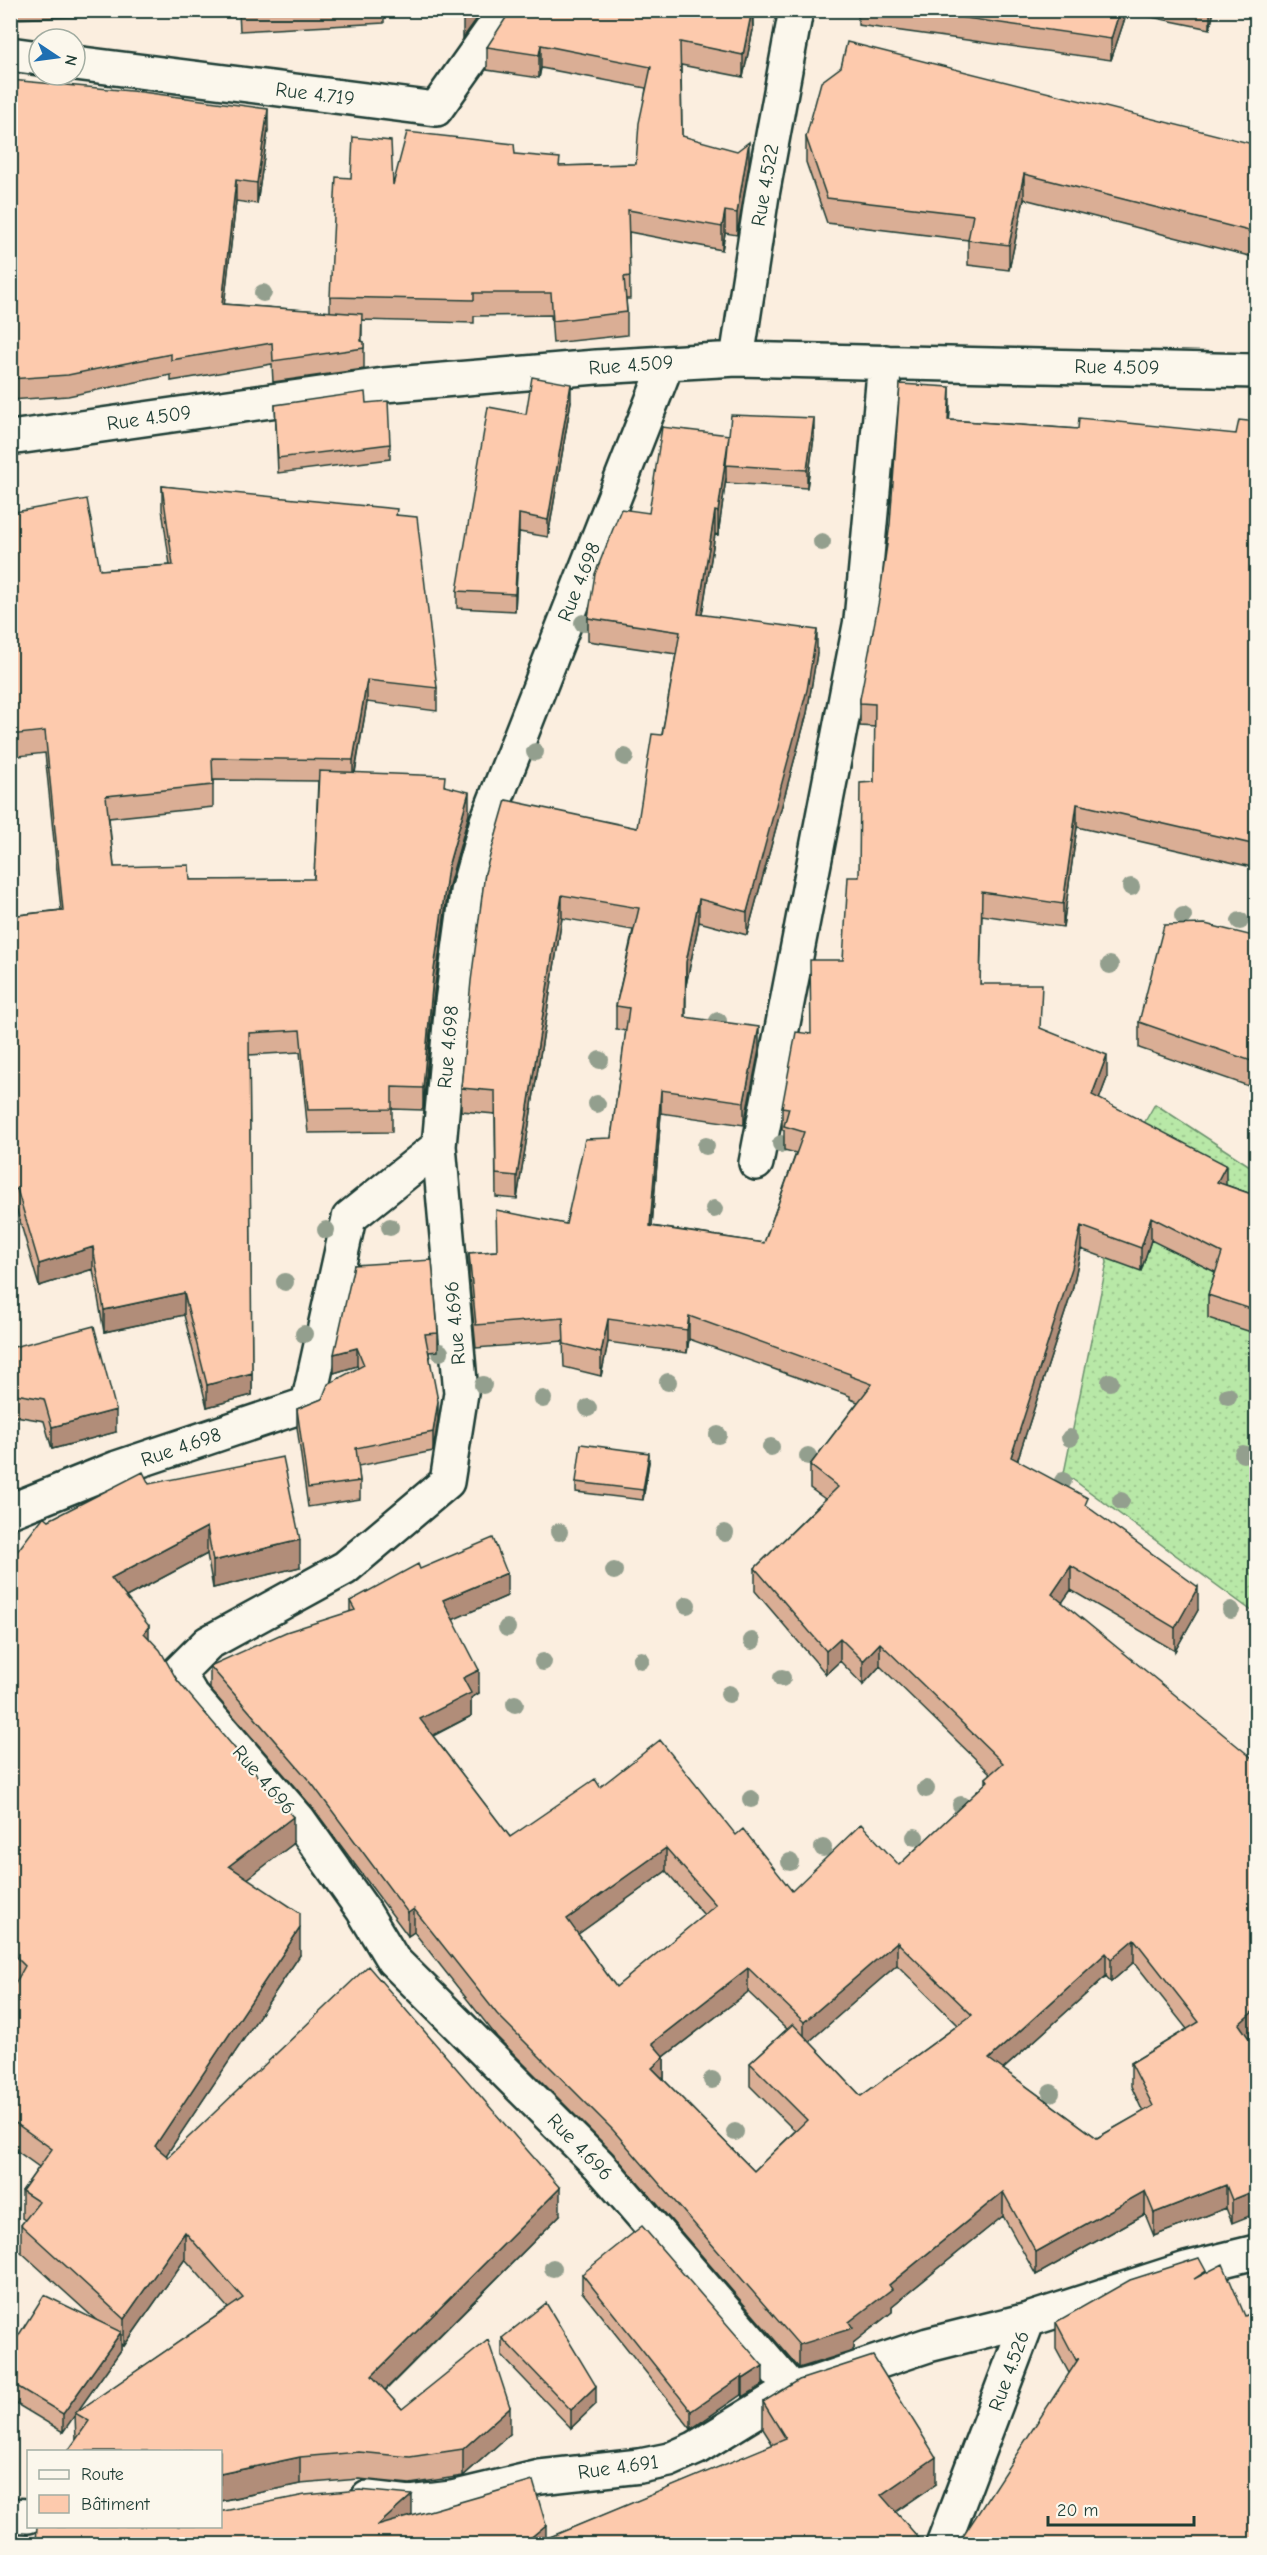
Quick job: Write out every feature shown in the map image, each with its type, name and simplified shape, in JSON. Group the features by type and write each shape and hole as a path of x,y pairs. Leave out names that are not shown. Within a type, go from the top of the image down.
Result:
{"street":[{"name":"Rue 4.719","path":"87,65 436,109 506,10"},
{"name":"Rue 4.522","path":"737,359 762,195 796,10"},
{"path":"10,54 27,56"},
{"name":"Rue 4.509","path":"10,438 384,386 667,363 737,359 1255,364"},
{"path":"756,1163 861,620 885,362"},
{"name":"Rue 4.698","path":"10,1511 117,1468 308,1404 349,1218 439,1146 452,1002 467,892 487,821 667,363"},
{"name":"Rue 4.696","path":"439,1146 461,1393 447,1482 345,1568 208,1643 178,1673 191,1695 299,1820 363,1910 393,1960 599,2164 792,2389"},
{"name":"Rue 4.526","path":"943,2544 1028,2320 1186,2269 1257,2252"},
{"name":"Rue 4.691","path":"336,2500 368,2498 410,2503 452,2498 540,2477 640,2466 669,2460 696,2448 792,2389 928,2345 1028,2320"},
{"path":"10,2515 27,2516"}],"green space":[{"path":"1155,1104 1256,1170 1256,1614 1064,1473 1107,1262 1092,1215"}],"building":[{"path":"511,10 752,10 743,55 680,42 682,136 737,151 749,142 737,213 725,211 722,227 628,210 630,276 624,277 627,312 553,321 551,293 474,293 474,300 330,297 336,177 351,178 353,137 391,141 393,185 407,132 514,144 515,154 560,158 559,166 636,164 639,123 651,67 541,45 539,55 487,47"},
{"path":"910,10 1120,10 1111,39"},
{"path":"847,42 1257,145 1257,233 1024,174 1009,245 968,240 973,215 827,198 806,137 821,82 841,67"},
{"path":"10,80 27,82 27,87 87,87 142,92 268,109 257,183 236,180 222,304 362,314 361,341 364,342 364,348 273,361 272,343 171,360 171,354 68,375 10,379 13,237 10,237"},
{"path":"532,377 571,384 548,520 519,514 515,594 457,591 488,407 526,414"},
{"path":"900,384 950,387 948,420 1078,429 1079,418 1236,434 1239,420 1257,422 1257,826 1252,844 1077,804 1063,904 982,892 980,984 1042,984 1040,1028 1107,1055 1092,1095 1226,1165 1217,1182 1257,1196 1257,1311 1208,1295 1222,1253 1151,1217 1141,1248 1081,1226 1072,1268 1011,1457 1088,1498 1085,1505 1198,1587 1175,1628 1071,1566 1052,1594 1257,1762 1257,2008 1239,2024 1250,2040 1257,2036 1257,2190 1232,2200 1226,2185 1154,2213 1145,2191 1036,2252 1003,2192 889,2285 892,2289 849,2322 853,2328 799,2345 613,2130 497,2014 414,1909 408,1913 313,1785 210,1666 286,1632 355,1610 350,1601 418,1564 420,1569 493,1538 507,1573 443,1600 479,1670 463,1678 471,1693 420,1719 510,1837 595,1779 600,1787 660,1740 736,1835 743,1829 792,1891 861,1824 899,1865 988,1781 986,1778 1003,1763 880,1643 863,1661 840,1638 826,1651 755,1568 838,1487 810,1465 872,1384 689,1316 687,1330 608,1319 601,1353 564,1344 563,1318 476,1325 469,1253 497,1251 496,1210 566,1224 585,1139 611,1138 629,1008 616,1006 639,908 562,895 517,1176 496,1174 495,1091 461,1088 471,981 485,873 506,800 637,828 652,734 662,735 680,632 588,618 595,574 621,509 649,513 662,427 729,435 718,512 715,511 698,614 817,630 807,690 747,912 699,899 686,962 685,1017 759,1027 744,1102 661,1090 650,1226 764,1243 804,1132 784,1126 789,1108 782,1107 796,1032 811,1034 810,960 843,960 848,877 859,877 860,783 874,782 875,704 860,703 860,699 879,600 890,524","holes":["666,1848 716,1905 616,1987 567,1919","1134,1939 1199,2022 1131,2063 1153,2106 1097,2138 989,2059 1106,1953 1111,1959","897,1942 972,2015 861,2096 793,2024 750,2063 807,2120 754,2171 652,2068 664,2057 652,2043 748,1968 804,2022"]},
{"path":"365,392 366,403 388,401 390,444 278,458 275,405"},
{"path":"731,415 814,418 807,470 726,465"},
{"path":"162,486 397,509 396,515 417,517 437,688 367,680 353,760 212,758 213,785 106,796 114,867 189,865 190,880 314,879 319,771 445,776 444,786 469,792 448,867 433,977 423,1088 392,1087 392,1109 308,1110 300,1030 249,1033 252,1373 207,1385 184,1293 104,1310 93,1247 39,1264 17,1189 10,1190 10,916 63,910 45,731 10,735 10,513 87,499 100,570 173,565"},
{"path":"1205,924 1257,937 1257,1063 1139,1022 1164,925"},
{"path":"432,1260 438,1333 425,1334 438,1401 433,1432 356,1448 360,1481 308,1488 297,1409 322,1399 328,1384 364,1365 357,1348 334,1354 354,1265"},
{"path":"94,1326 116,1410 52,1427 44,1399 10,1393 10,1348"},
{"path":"581,1444 649,1453 643,1490 576,1482"},
{"path":"283,1457 300,1540 213,1561 207,1527 111,1578 149,1626 144,1633 160,1650 177,1680 293,1817 229,1866 300,1913 300,1928 155,2146 168,2157 368,1966 560,2188 372,2376 402,2409 488,2340 510,2407 463,2449 410,2457 359,2452 300,2457 222,2474 222,2450 69,2450 89,2421 75,2413 243,2298 185,2232 124,2319 21,2225 39,2202 22,2191 52,2149 10,2119 10,1993 25,1966 10,1951 10,1555 13,1557 44,1516 49,1520 143,1472 149,1484"},
{"path":"642,2226 763,2366 743,2379 742,2376 691,2411 582,2274"},
{"path":"1199,2258 1206,2271 1194,2279 1223,2264 1245,2316 1257,2310 1257,2544 958,2544 1079,2358 1076,2360 1056,2322 1130,2280"},
{"path":"44,2295 121,2332 63,2414 10,2382 10,2349"},
{"path":"546,2303 596,2386 571,2410 502,2338"},
{"path":"873,2356 936,2457 881,2495 924,2544 533,2544 786,2439 763,2402 799,2380"},
{"path":"533,2481 546,2525 523,2544 36,2544 37,2528 222,2528 222,2511 305,2495 360,2490 412,2495 377,2526"}]}
